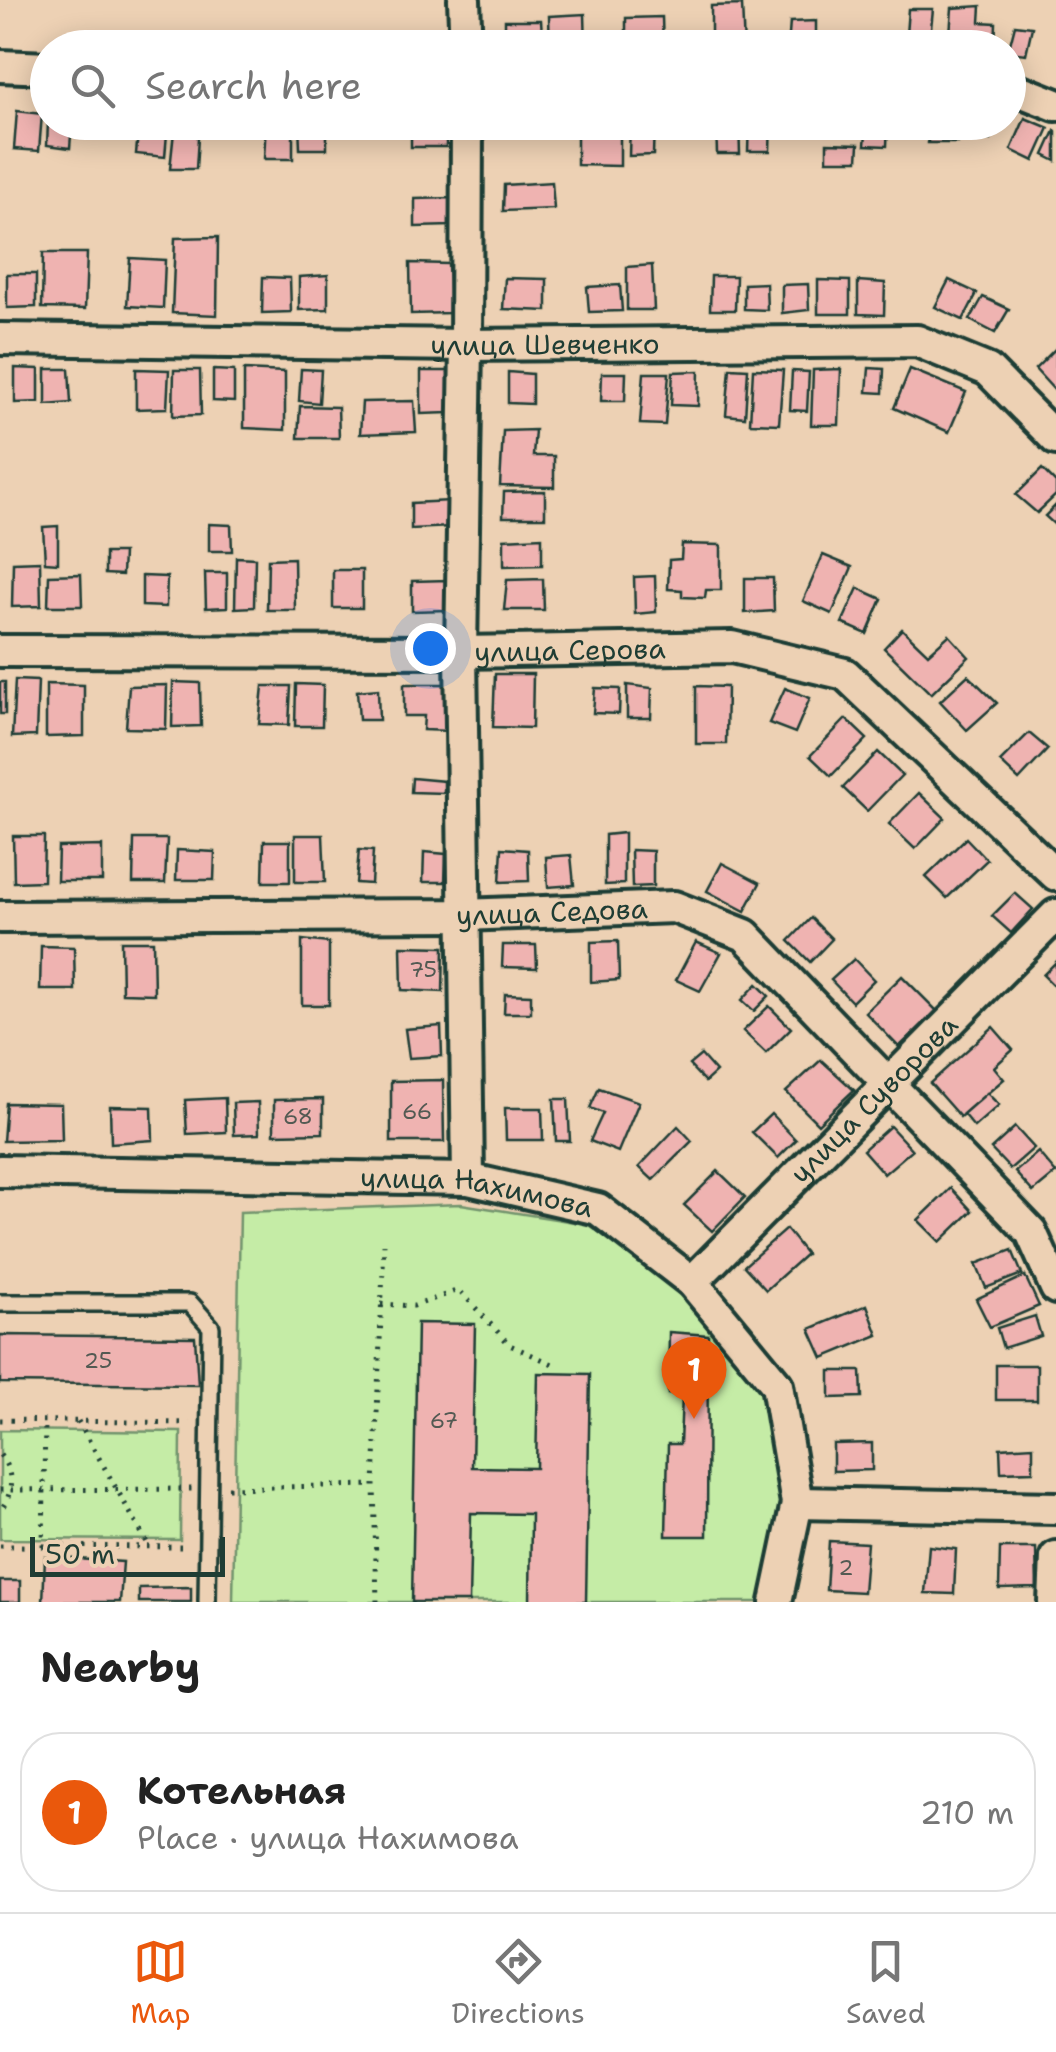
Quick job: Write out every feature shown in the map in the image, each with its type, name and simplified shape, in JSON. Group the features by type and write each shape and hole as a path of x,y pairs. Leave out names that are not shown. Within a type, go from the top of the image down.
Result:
{"street":[{"path":"464,0 465,30"},
{"path":"0,66 30,67"},
{"path":"1026,93 1056,104"},
{"path":"467,140 461,652 468,1179"},
{"name":"улица Шевченко","path":"0,339 466,346 916,340 988,370 1056,439"},
{"name":"улица Серова","path":"0,651 461,652 732,647 845,674 1056,875"},
{"name":"улица Седова","path":"0,918 464,915 674,908 745,935 1031,1232 1056,1288"},
{"name":"улица Суворова","path":"692,1282 1056,914"},
{"name":"улица Нахимова","path":"0,1171 468,1179 598,1209 692,1282 777,1386 797,1503 776,1602"},
{"path":"797,1503 1056,1508"},
{"path":"1054,1602 1056,1557"}],"lane":[{"path":"0,1303 190,1303 211,1327 207,1602"}],"path":[{"path":"376,1602 374,1486 384,1244"},
{"path":"381,1304 414,1306 459,1290 510,1345 555,1365"},
{"path":"0,1420 193,1423"},
{"path":"43,1546 46,1420"},
{"path":"78,1421 149,1546"},
{"path":"0,1455 11,1476 11,1490 0,1511"},
{"path":"223,1488 374,1486"},
{"path":"0,1490 207,1489"},
{"path":"0,1546 190,1547"}],"green space":[{"path":"461,1204 587,1224 681,1288 765,1391 785,1508 764,1602 233,1602 240,1212"},
{"path":"0,1430 181,1432 180,1540 0,1539"}],"building":[{"path":"742,5 743,30 711,30 711,6"},
{"path":"981,6 980,22 996,23 996,30 950,30 952,8"},
{"path":"908,9 933,9 931,30 906,30"},
{"path":"585,14 585,30 549,30 549,16"},
{"path":"662,17 662,30 626,30 626,18"},
{"path":"505,20 541,20 542,30 505,30"},
{"path":"816,21 816,30 789,30 790,22"},
{"path":"1015,25 1032,27 1026,54 1026,30 1014,30"},
{"path":"17,111 30,113 30,140 40,140 39,151 14,149"},
{"path":"1026,118 1049,128 1034,161 1011,150 1015,140 1026,140"},
{"path":"1056,132 1056,161 1044,155"},
{"path":"47,140 71,140 70,148 47,145"},
{"path":"137,140 166,140 165,157 136,154"},
{"path":"173,140 198,140 196,169 170,169"},
{"path":"265,140 293,140 293,159 264,159"},
{"path":"300,140 327,140 327,149 300,149"},
{"path":"411,140 446,140 446,147 411,147"},
{"path":"577,140 620,140 620,166 577,165"},
{"path":"629,140 653,140 653,155 629,156"},
{"path":"717,140 740,140 740,154 717,154"},
{"path":"748,140 770,140 770,151 748,151"},
{"path":"865,140 887,140 887,146 865,145"},
{"path":"957,140 957,143 928,143"},
{"path":"827,143 859,144 858,160 827,160"},
{"path":"552,182 554,209 503,211 504,185"},
{"path":"452,198 452,226 415,227 415,199"},
{"path":"218,237 217,315 172,313 175,238"},
{"path":"43,253 87,253 85,309 42,308"},
{"path":"130,258 165,260 163,308 127,306"},
{"path":"410,263 448,264 450,313 411,314"},
{"path":"652,265 654,310 627,310 627,267"},
{"path":"7,274 36,274 36,307 7,308"},
{"path":"328,275 328,309 299,310 299,277"},
{"path":"711,276 736,276 735,310 710,310"},
{"path":"263,277 290,278 291,312 262,313"},
{"path":"505,278 547,279 547,311 503,309"},
{"path":"818,280 850,281 850,314 818,314"},
{"path":"949,280 977,293 963,320 935,307"},
{"path":"858,281 885,283 884,315 858,314"},
{"path":"766,283 767,310 744,309 744,284"},
{"path":"808,284 809,310 782,313 782,285"},
{"path":"620,285 622,311 589,312 587,287"},
{"path":"983,297 1009,309 995,333 970,320"},
{"path":"1056,348 1056,392 1035,369"},
{"path":"15,368 39,369 39,402 15,403"},
{"path":"730,368 748,369 745,417 726,415"},
{"path":"869,368 884,369 883,393 867,392"},
{"path":"46,369 69,369 71,403 46,405"},
{"path":"136,369 169,370 167,408 136,409"},
{"path":"301,369 321,370 319,403 299,401"},
{"path":"753,369 783,370 779,424 750,423"},
{"path":"841,369 839,425 811,425 813,370"},
{"path":"910,369 966,392 949,432 894,408"},
{"path":"174,370 200,370 201,415 173,416"},
{"path":"213,370 234,371 234,402 213,401"},
{"path":"244,370 285,372 285,430 244,428"},
{"path":"421,371 449,371 449,413 421,414"},
{"path":"699,371 698,406 671,405 673,372"},
{"path":"792,371 809,372 807,411 790,410"},
{"path":"508,372 532,374 532,404 508,403"},
{"path":"602,373 626,373 625,401 601,401"},
{"path":"644,373 669,373 665,425 640,424"},
{"path":"414,401 416,432 360,434 362,402"},
{"path":"300,406 338,407 339,438 298,438"},
{"path":"535,430 533,456 554,456 554,487 500,486 503,431"},
{"path":"1042,469 1056,483 1056,495 1037,513 1016,495"},
{"path":"545,491 545,517 503,517 504,492"},
{"path":"450,501 451,527 411,529 411,503"},
{"path":"1056,505 1056,526 1045,516"},
{"path":"209,524 231,525 232,551 209,551"},
{"path":"58,526 58,563 45,562 43,527"},
{"path":"542,537 542,565 504,566 504,539"},
{"path":"682,544 721,545 721,590 706,590 705,598 682,597 682,590 668,589 669,560 681,559"},
{"path":"105,553 123,553 122,575 105,574"},
{"path":"823,555 852,567 832,614 803,601"},
{"path":"236,557 255,558 254,607 235,608"},
{"path":"294,558 295,610 267,610 268,559"},
{"path":"40,561 41,606 12,607 13,562"},
{"path":"333,570 362,570 362,608 333,608"},
{"path":"205,573 227,573 227,607 206,608"},
{"path":"81,574 82,606 48,606 49,575"},
{"path":"142,576 167,577 166,607 142,606"},
{"path":"655,576 656,612 635,614 634,577"},
{"path":"745,578 773,578 774,611 745,613"},
{"path":"543,579 544,610 504,610 507,580"},
{"path":"448,580 448,610 412,611 412,581"},
{"path":"858,588 882,599 867,634 842,623"},
{"path":"902,629 928,654 949,635 969,657 931,694 884,648"},
{"path":"495,674 533,674 532,728 493,727"},
{"path":"968,675 997,703 967,730 940,701"},
{"path":"15,680 38,681 36,736 12,737"},
{"path":"0,682 5,682 5,714 0,714"},
{"path":"173,682 200,683 201,726 172,727"},
{"path":"46,684 84,685 84,736 46,737"},
{"path":"296,684 323,685 322,726 295,726"},
{"path":"404,684 451,684 450,731 423,730 424,716 404,716"},
{"path":"167,685 166,729 126,728 129,686"},
{"path":"627,685 652,688 651,718 627,718"},
{"path":"263,686 291,686 289,725 259,724"},
{"path":"696,686 727,687 726,744 696,744"},
{"path":"595,688 620,689 619,714 593,713"},
{"path":"785,688 810,698 795,733 769,723"},
{"path":"378,689 379,720 359,720 357,691"},
{"path":"846,719 867,739 831,776 810,756"},
{"path":"1029,733 1048,749 1019,780 1000,762"},
{"path":"878,752 902,775 867,811 843,788"},
{"path":"412,778 444,781 444,793 411,792"},
{"path":"919,793 945,818 915,849 889,824"},
{"path":"624,833 624,884 605,885 605,835"},
{"path":"295,835 323,835 325,882 295,882"},
{"path":"13,836 44,836 43,881 14,882"},
{"path":"966,838 987,860 947,898 926,877"},
{"path":"134,839 167,839 165,883 133,883"},
{"path":"264,841 290,841 290,882 263,882"},
{"path":"102,846 102,881 57,881 58,847"},
{"path":"502,848 528,850 529,881 500,882"},
{"path":"177,850 215,852 214,880 176,880"},
{"path":"359,850 373,851 371,884 356,883"},
{"path":"631,850 653,851 653,886 632,887"},
{"path":"424,852 446,854 445,882 423,882"},
{"path":"571,855 574,885 548,887 546,857"},
{"path":"722,863 760,883 745,911 707,891"},
{"path":"1015,893 1033,909 1011,933 992,916"},
{"path":"811,918 832,939 810,962 789,941"},
{"path":"302,940 329,943 329,1005 302,1005"},
{"path":"121,941 153,941 154,994 122,993"},
{"path":"618,941 619,980 591,982 591,942"},
{"path":"696,942 721,953 700,991 676,980"},
{"path":"503,945 536,945 537,968 502,967"},
{"path":"41,946 74,947 75,990 40,990"},
{"path":"401,946 444,947 443,992 402,990"},
{"path":"854,959 874,980 852,1002 831,980"},
{"path":"1056,962 1056,988 1043,975"},
{"path":"902,976 937,1011 899,1047 865,1012"},
{"path":"757,984 769,996 754,1011 742,1000"},
{"path":"505,994 531,995 531,1013 504,1013"},
{"path":"769,1006 791,1028 766,1053 743,1031"},
{"path":"441,1026 442,1056 409,1058 405,1029"},
{"path":"993,1027 1013,1050 994,1067 1004,1079 960,1117 930,1083"},
{"path":"701,1055 716,1072 705,1082 689,1065"},
{"path":"821,1060 854,1090 818,1124 786,1092"},
{"path":"443,1080 444,1142 391,1142 391,1081"},
{"path":"599,1088 639,1102 618,1152 590,1141 603,1113 590,1108"},
{"path":"987,1093 999,1105 974,1127 963,1114"},
{"path":"225,1098 226,1132 187,1134 185,1100"},
{"path":"323,1099 323,1133 274,1134 274,1100"},
{"path":"554,1099 568,1099 570,1141 556,1141"},
{"path":"258,1102 259,1134 234,1135 233,1103"},
{"path":"6,1103 61,1104 62,1140 3,1141"},
{"path":"110,1106 152,1107 153,1140 111,1143"},
{"path":"505,1108 542,1108 543,1140 506,1140"},
{"path":"771,1114 796,1140 778,1158 752,1132"},
{"path":"678,1126 692,1141 653,1180 639,1167"},
{"path":"890,1126 912,1150 884,1174 863,1150"},
{"path":"1015,1127 1034,1148 1010,1169 991,1149"},
{"path":"1038,1152 1056,1173 1033,1192 1015,1172"},
{"path":"718,1171 745,1197 712,1231 684,1205"},
{"path":"951,1188 972,1211 940,1242 918,1220"},
{"path":"786,1229 806,1254 766,1290 744,1266"},
{"path":"1012,1250 1022,1274 986,1288 976,1264"},
{"path":"1025,1276 1039,1306 990,1327 976,1299"},
{"path":"867,1305 878,1335 823,1358 810,1329"},
{"path":"1035,1316 1041,1336 1003,1348 997,1328"},
{"path":"417,1323 475,1324 472,1467 536,1468 538,1373 590,1374 586,1602 530,1602 531,1514 471,1513 469,1602 412,1602"},
{"path":"669,1332 708,1335 707,1536 666,1536 668,1444 680,1444 682,1395 668,1394"},
{"path":"0,1335 195,1337 198,1385 0,1383"},
{"path":"996,1365 1037,1365 1037,1400 996,1400"},
{"path":"830,1371 861,1371 862,1397 830,1398"},
{"path":"872,1443 872,1470 833,1471 833,1444"},
{"path":"1033,1446 1033,1471 1001,1472 1000,1448"},
{"path":"829,1541 867,1543 863,1592 826,1590"},
{"path":"929,1546 956,1549 954,1594 925,1593"},
{"path":"1000,1548 1036,1548 1037,1588 999,1589"},
{"path":"45,1557 123,1562 120,1602 43,1602"},
{"path":"0,1581 20,1581 20,1602 0,1602"},
{"path":"191,1587 191,1602 139,1602 139,1588"}],"place":[{"name":"Котельная","path":"694,1419"}]}
